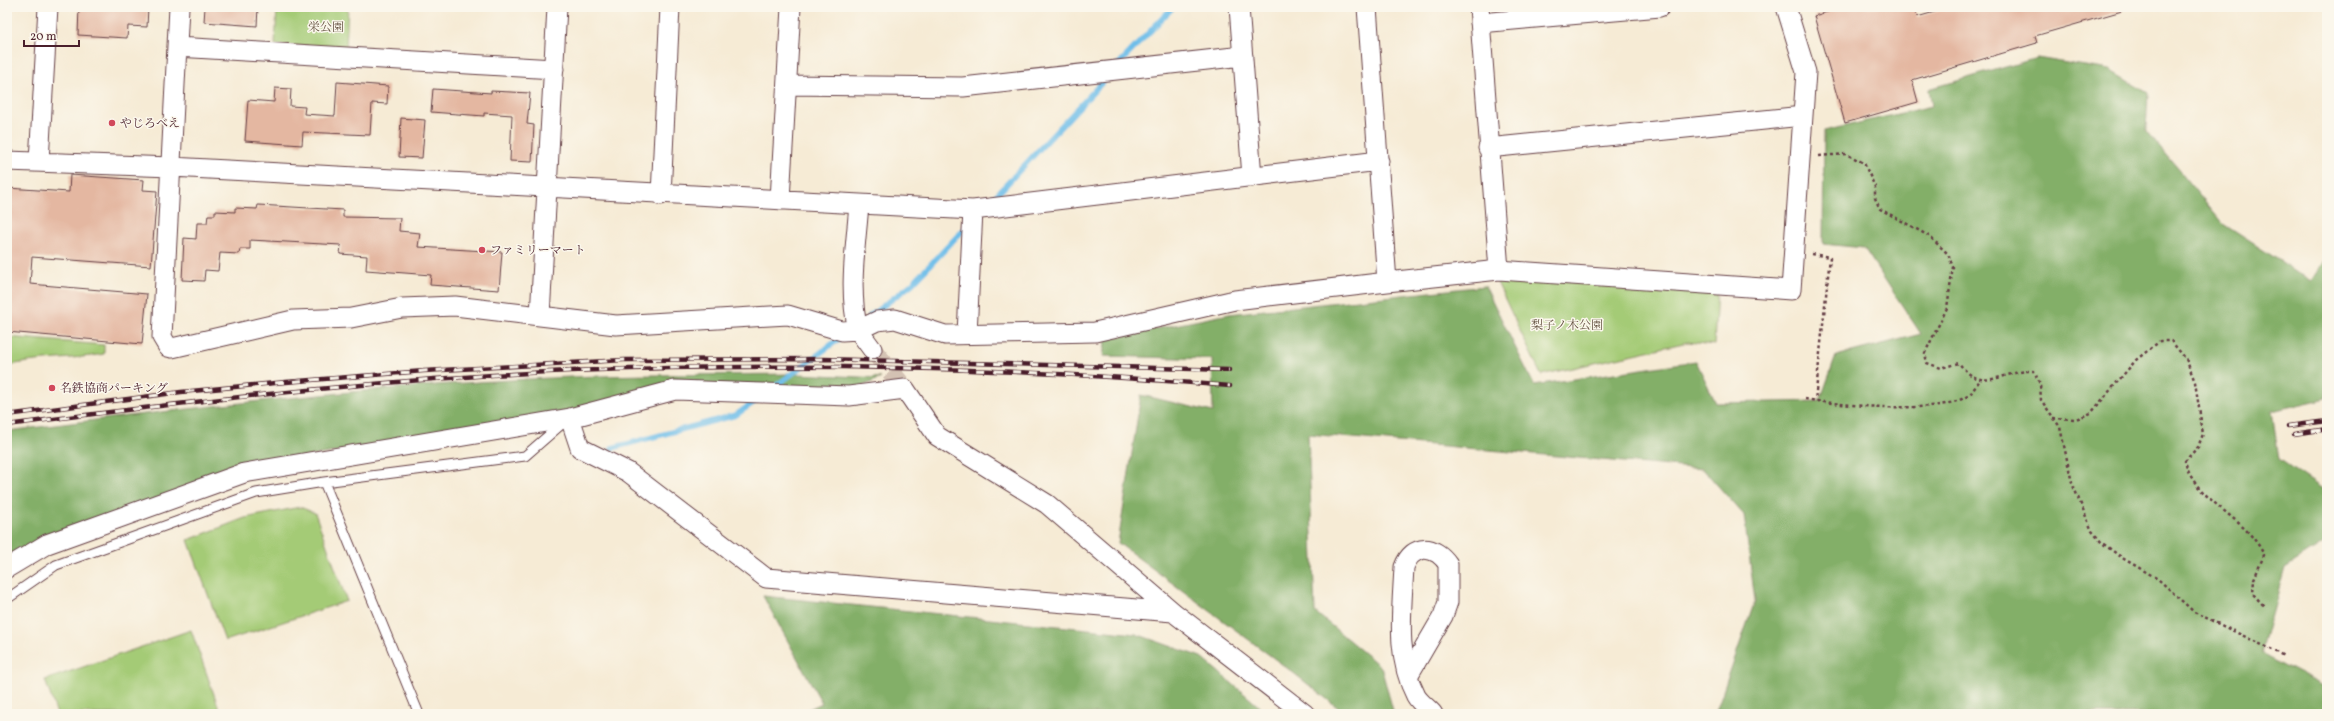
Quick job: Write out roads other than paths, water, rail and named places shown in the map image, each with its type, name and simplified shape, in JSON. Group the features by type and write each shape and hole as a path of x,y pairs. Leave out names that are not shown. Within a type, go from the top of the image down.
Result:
{"street":[{"path":"39,161 48,7"},
{"path":"179,7 162,338 168,347 172,348 293,320 351,318 402,308 455,306 616,325 788,315 842,331 858,330 877,321 895,319 945,335 1095,332 1235,300 1499,270 1791,290 1806,72 1786,7"},
{"path":"540,316 557,7"},
{"path":"661,195 670,7"},
{"path":"780,200 791,7"},
{"path":"1239,7 1252,177"},
{"path":"1367,7 1387,282"},
{"path":"1499,270 1488,148 1480,15 1660,7"},
{"path":"177,47 554,69"},
{"path":"787,85 963,87 1243,56"},
{"path":"1488,148 1803,116"},
{"path":"7,161 171,167 547,187 661,195 973,210 1379,161"},
{"path":"859,204 852,292 853,311 858,330 872,349"},
{"path":"967,334 973,210"},
{"path":"7,568 47,544 244,473 570,418 676,390 849,396 905,389 937,436 1047,504 1173,612 1304,714"},
{"path":"570,418 580,448 628,472 766,578 1173,612"},
{"path":"1408,676 1443,616 1448,602 1448,564 1436,552 1426,549 1415,552 1407,559 1404,567 1401,639 1408,676 1417,697 1433,714"}],"lane":[{"path":"7,598 56,565 256,493 324,482 525,456 570,418"},
{"path":"324,482 419,714"}],"waterway":[{"path":"1118,65 1173,7"},
{"path":"990,202 1108,76"},
{"path":"870,316 912,284 967,226"},
{"path":"773,388 843,336"},
{"path":"612,448 736,415 760,398"}],"tunnel":[{"path":"872,349 905,389"}],"railway":[{"path":"7,415 181,392 286,382 424,371 624,360 824,359 1229,370"},
{"path":"7,425 218,399 359,385 430,379 654,368 901,368 1066,374 1230,386"},
{"path":"2288,426 2327,421"},
{"path":"2294,434 2327,429"}],"place":[{"name":"やじろべえ","path":"112,123"},
{"name":"ファミリーマート","path":"482,250"},
{"name":"名鉄協商パーキング","path":"52,388"}],"park label":[{"name":"栄公園","path":"326,27"},
{"name":"梨子ノ木公園","path":"1567,325"}]}
